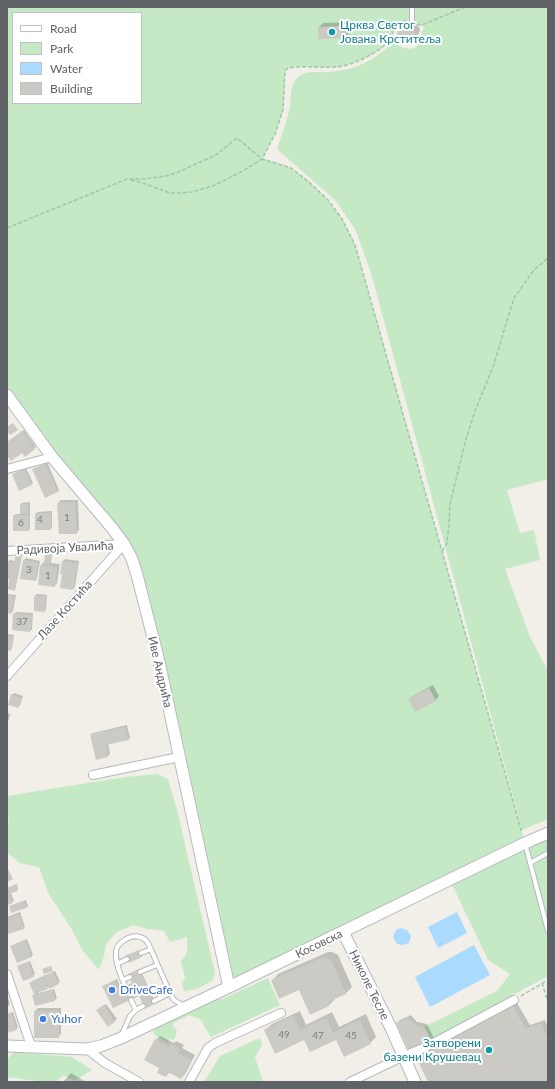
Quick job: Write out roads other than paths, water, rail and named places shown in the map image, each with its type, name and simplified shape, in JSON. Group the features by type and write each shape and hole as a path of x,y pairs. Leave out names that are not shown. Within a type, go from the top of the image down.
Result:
{"street":[{"name":"Иве Андрића","path":"7,395 52,457 112,528 124,544 132,559 158,657 229,987"},
{"path":"7,469 52,457"},
{"name":"Радивоја Увалића","path":"7,551 124,544"},
{"name":"Лазе Костића","path":"7,676 124,544"},
{"path":"92,775 179,757"},
{"name":"Косовска","path":"8,1046 87,1049 101,1046 186,1008 548,833"},
{"name":"Николе Тесле","path":"343,932 404,1056 415,1082"},
{"path":"7,974 31,1046"},
{"path":"350,1082 426,1047 514,1000"},
{"path":"189,1082 208,1048 215,1043 281,1012"},
{"path":"87,1049 105,1063 139,1082"}],"lane":[{"path":"412,7 412,21"},
{"path":"525,843 548,931"},
{"path":"530,863 548,853"},
{"path":"125,986 117,964 116,949 118,945 138,936 143,938 151,949 170,994 174,1000 186,1008"},
{"path":"141,953 151,949"},
{"path":"117,964 128,959"},
{"path":"140,972 158,965"},
{"path":"123,980 130,977"},
{"path":"154,1001 170,994"},
{"path":"131,1000 136,1010"},
{"path":"121,1038 130,1016 143,1006"}],"water":[{"path":"457,912 467,933 438,948 428,927"},
{"path":"401,928 407,930 411,936 409,943 403,945 397,944 393,937 396,930"},
{"path":"474,945 490,975 430,1007 415,977"}],"place":[{"name":"Црква Светог Јована Крститеља","path":"332,32"},
{"name":"DriveCafe","path":"112,990"},
{"name":"Yuhor","path":"43,1019"},
{"name":"Затворени базени Крушевац","path":"489,1050"}]}
